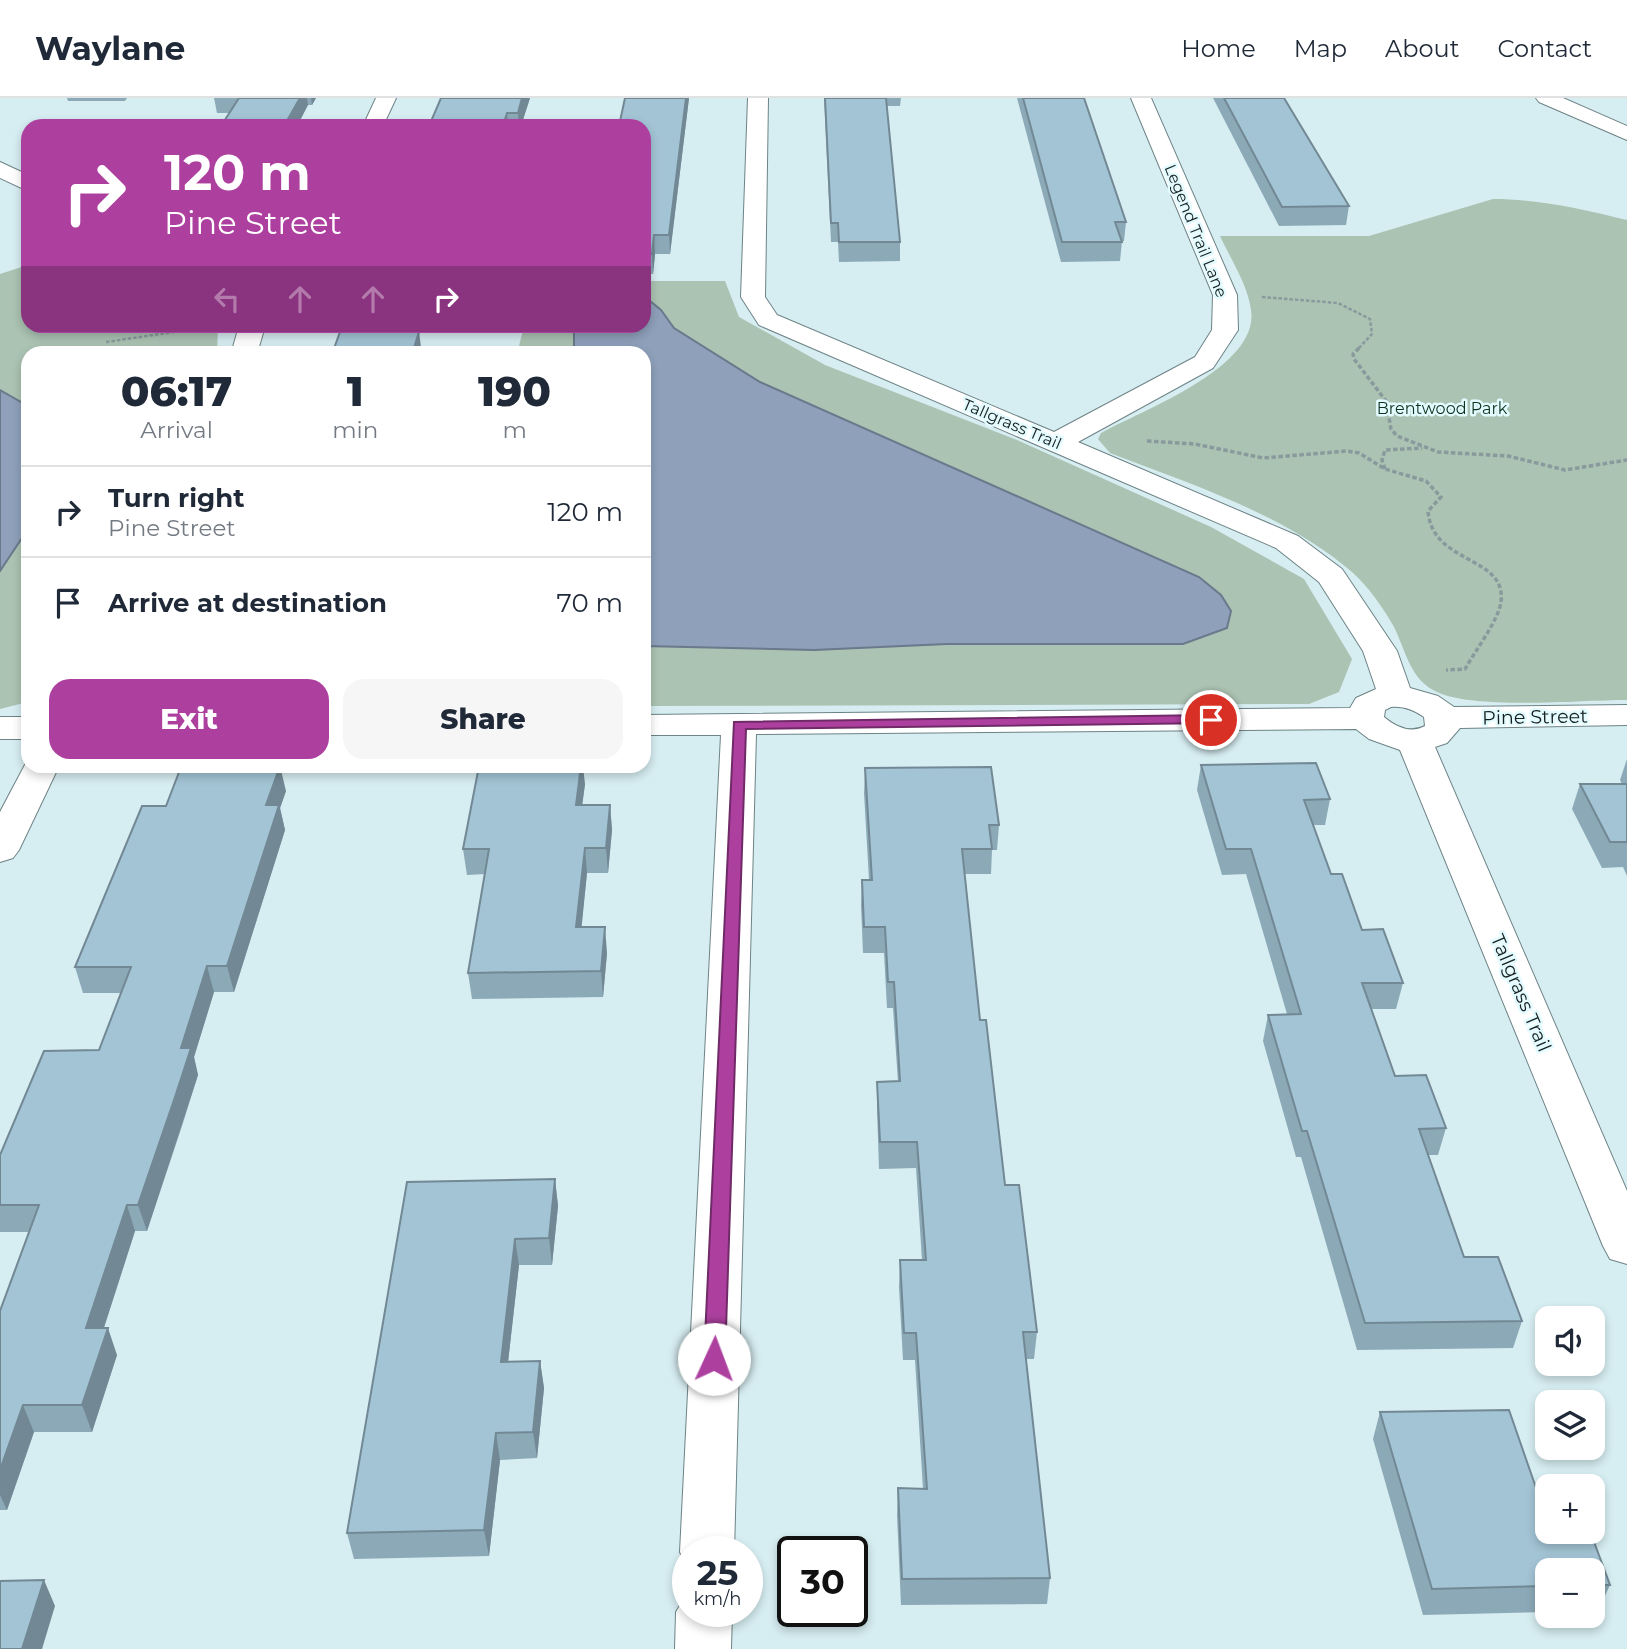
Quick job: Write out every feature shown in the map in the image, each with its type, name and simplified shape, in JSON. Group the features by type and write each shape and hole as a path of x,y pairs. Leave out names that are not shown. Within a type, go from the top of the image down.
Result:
{"street":[{"path":"376,119 386,98"},
{"name":"Tallgrass Trail","path":"758,98 753,298 768,320 1287,542 1331,576 1380,651 1396,696"},
{"name":"Legend Trail Lane","path":"1055,443 1204,362 1225,330 1225,295 1141,98"},
{"path":"1546,98 1627,134"},
{"path":"0,169 21,180"},
{"path":"651,725 1366,718 1368,705 1396,696 1422,701 1433,707 1428,729"},
{"name":"Pine Street","path":"1366,718 1378,731 1389,736 1428,729 1627,715"},
{"path":"708,1536 739,725"},
{"path":"0,727 21,727"},
{"name":"Tallgrass Trail","path":"1428,729 1627,1246"},
{"path":"0,850 38,773"},
{"path":"703,1649 704,1627"}],"path":[{"path":"1225,295 1322,301 1363,313 1370,318 1373,330 1369,339 1353,354 1354,359 1387,401 1391,429 1397,436 1426,448 1449,454 1508,456 1565,470 1627,460"},
{"path":"106,342 167,333"},
{"path":"1135,441 1195,444 1263,458 1347,451 1368,457 1385,469 1426,481 1434,487 1441,497 1428,511 1430,531 1502,584 1501,604 1465,670 1436,670"},
{"path":"1385,469 1382,460 1385,450 1426,448"}],"green space":[{"name":"Brentwood Park","path":"1493,199 1544,203 1627,220 1627,700 1477,701 1454,698 1437,692 1428,687 1415,672 1381,605 1352,572 1297,533 1267,517 1205,489 1110,453 1098,439 1101,433 1169,399 1219,368 1237,350 1249,331 1251,310 1243,281 1220,236 1369,236"},
{"path":"21,267 21,333 218,333 217,346 21,346 21,704 0,709 0,274"},
{"path":"651,281 725,281 739,317 825,365 1017,440 1211,527 1304,579 1352,659 1339,692 1309,704 651,706 651,646 814,650 947,644 1221,595 1199,577 760,382 674,328 651,302"},
{"path":"522,333 574,333 574,346 519,346"}],"water":[{"path":"651,302 674,328 760,382 1199,577 1221,595 1231,611 1227,628 1183,644 947,644 814,650 651,646 651,346 574,346 574,333 651,333"},
{"path":"0,390 21,402 21,540 0,571"}],"building":[{"path":"239,98 300,98 288,119 226,119"},
{"path":"441,98 522,98 518,113 507,113 505,119 432,119"},
{"path":"625,98 686,98 669,235 654,235 652,254 651,119 620,119"},
{"path":"825,98 886,98 900,242 839,242 838,223 831,223"},
{"path":"1023,98 1084,98 1126,222 1115,222 1122,242 1062,242"},
{"path":"1224,98 1284,98 1349,206 1282,207"},
{"path":"340,333 419,333 415,346 335,346"},
{"path":"1316,763 1330,799 1304,800 1331,874 1342,874 1362,930 1383,929 1403,983 1362,983 1395,1076 1426,1075 1446,1128 1419,1129 1464,1257 1498,1257 1522,1321 1365,1323 1307,1131 1302,1131 1268,1015 1301,1014 1251,849 1226,849 1201,765"},
{"path":"991,767 999,825 989,825 992,849 962,849 980,1020 986,1020 1005,1185 1019,1185 1037,1332 1023,1332 1050,1578 902,1579 898,1488 927,1489 916,1333 904,1333 900,1260 926,1260 917,1142 880,1142 877,1082 900,1081 894,982 888,982 885,927 864,927 862,880 872,880 865,768"},
{"path":"179,773 277,773 266,805 279,805 227,966 207,966 181,1048 191,1048 174,1100 138,1205 127,1205 86,1328 108,1328 82,1405 23,1405 0,1470 0,1311 39,1205 0,1205 0,1155 44,1051 99,1050 131,967 75,967 142,806 166,806"},
{"path":"478,773 580,773 576,805 610,805 606,848 585,848 576,927 605,927 601,971 468,973 489,849 463,849"},
{"path":"1580,784 1627,784 1627,842 1610,842"},
{"path":"555,1179 549,1238 515,1239 501,1362 540,1361 533,1432 496,1433 484,1530 347,1533 407,1182"},
{"path":"1509,1410 1535,1485 1535,1544 1595,1544 1600,1558 1535,1558 1535,1586 1432,1589 1380,1412"},
{"path":"1605,1572 1610,1585 1605,1585"},
{"path":"44,1580 22,1649 0,1649 0,1581"}],"route":[{"path":"714,1359 739,725 1211,720"}]}
